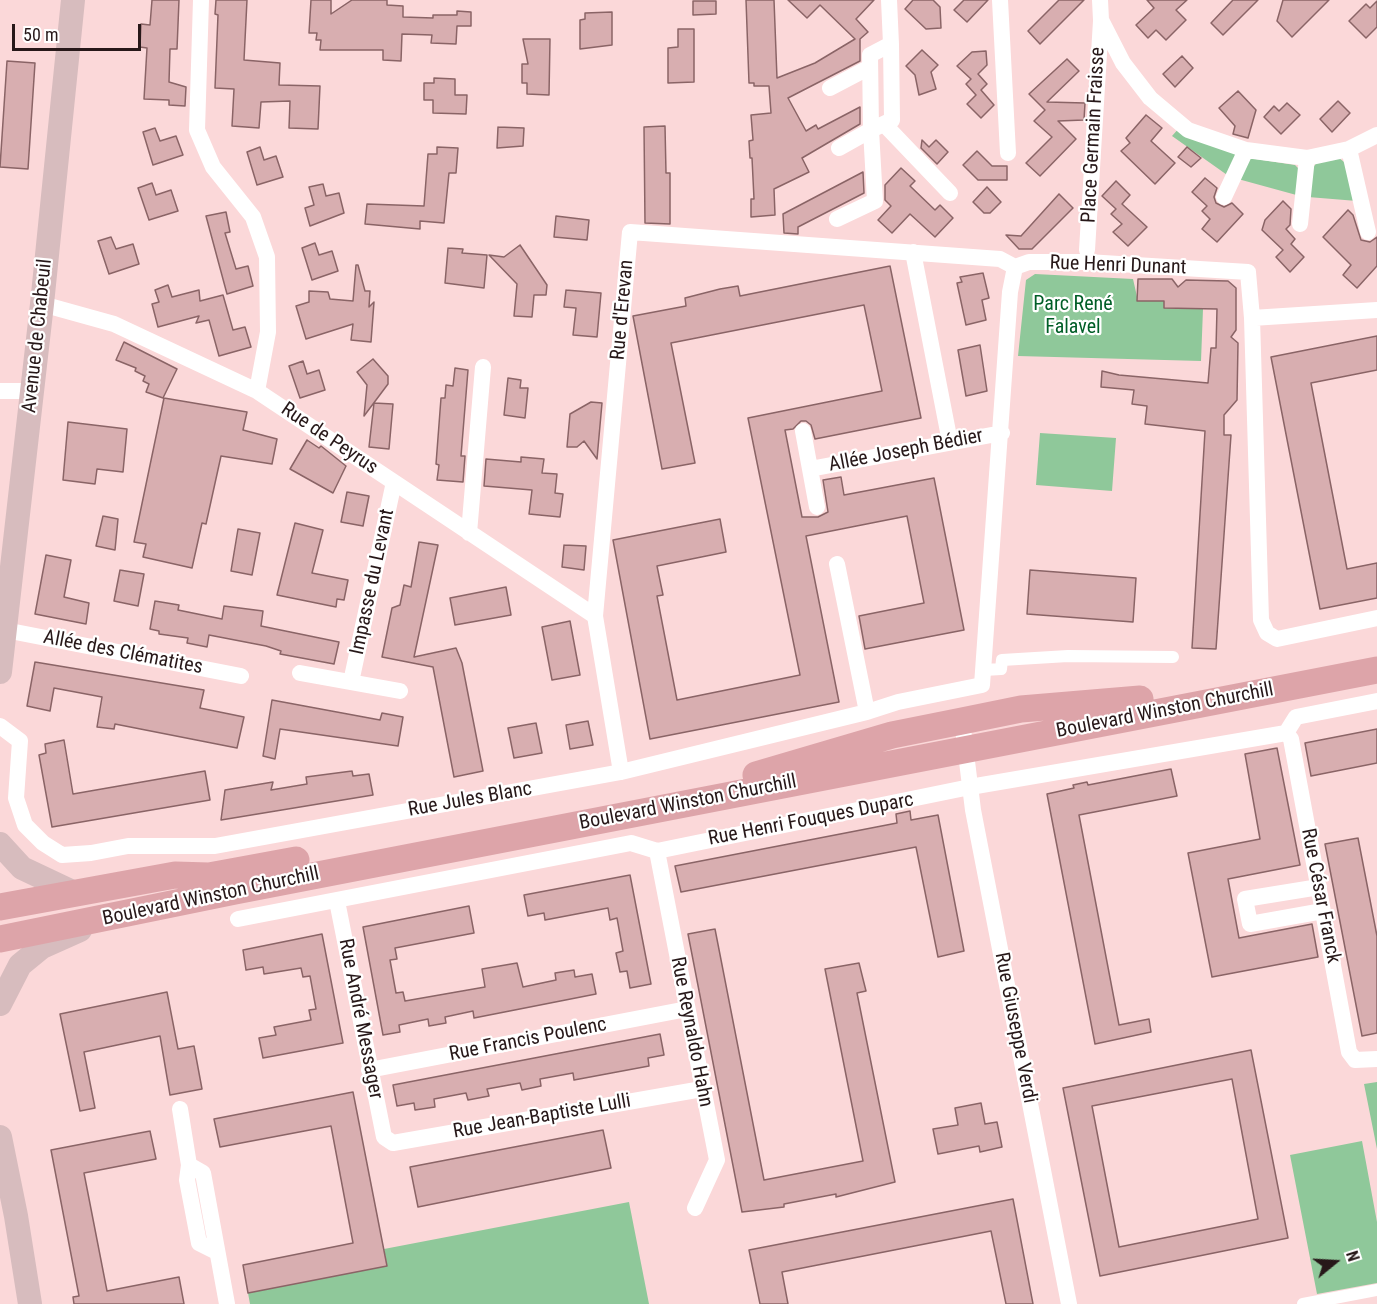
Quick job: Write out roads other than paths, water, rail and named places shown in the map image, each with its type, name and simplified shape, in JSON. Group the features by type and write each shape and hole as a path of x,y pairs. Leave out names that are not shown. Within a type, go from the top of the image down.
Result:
{"main road":[{"name":"Avenue de Chabeuil","path":"0,672 5,630 5,586 32,391 73,0"},
{"name":"Boulevard Winston Churchill","path":"0,907 176,876 209,876 758,774 892,735 1031,708 1139,700 1377,654"},
{"name":"Boulevard Winston Churchill","path":"0,939 113,918 236,891 1377,670"},
{"path":"0,844 22,868 77,894"},
{"path":"0,1004 20,965 42,947 113,918"},
{"path":"0,1137 30,1304"}],"street":[{"path":"201,0 197,130 213,168 253,217 267,257 268,332 257,391"},
{"path":"839,148 892,120 889,0"},
{"path":"1000,0 1008,153"},
{"name":"Place Germain Fraisse","path":"1087,256 1101,20 1100,0"},
{"path":"1101,20 1123,63 1150,98 1188,130 1246,150 1307,158 1349,149 1377,135"},
{"path":"837,219 875,201 878,127 870,55 891,44"},
{"path":"831,88 870,67"},
{"path":"878,127 950,193"},
{"path":"1349,149 1368,232"},
{"path":"1224,197 1246,150"},
{"path":"1300,224 1307,158"},
{"name":"Rue d'Erevan","path":"621,772 595,616 630,232 1004,259 1015,267"},
{"path":"913,252 950,442"},
{"name":"Rue Henri Dunant","path":"1015,267 1029,262 1087,256 1248,272 1252,318 1261,620 1267,633 1277,639 1377,618"},
{"path":"1015,267 1010,292 984,670 1001,669 1002,660 1068,656 1173,657"},
{"name":"Rue de Peyrus","path":"42,304 114,324 179,352 257,391 595,616"},
{"path":"1252,318 1377,310"},
{"path":"469,533 483,367"},
{"path":"0,391 32,391"},
{"name":"Allée Joseph Bédier","path":"803,431 817,507"},
{"name":"Allée Joseph Bédier","path":"810,469 1002,434"},
{"name":"Impasse du Levant","path":"351,682 394,482"},
{"path":"837,564 867,712"},
{"name":"Allée des Clématites","path":"5,630 241,676"},
{"name":"Rue Jules Blanc","path":"0,726 20,741 16,798 25,825 43,843 62,855 91,853 128,846 214,846 621,772 867,712 898,702 982,685 984,670"},
{"name":"Impasse du Levant","path":"300,673 400,692"},
{"path":"1286,733 1296,717 1377,701"},
{"name":"Rue Giuseppe Verdi","path":"962,721 970,788 1069,1304"},
{"name":"Rue Henri Fouques Duparc","path":"238,919 631,843 657,851 970,788 1286,733"},
{"name":"Rue César Franck","path":"1286,733 1291,738 1349,1052 1356,1060 1377,1059"},
{"name":"Rue Reynaldo Hahn","path":"657,851 717,1160 695,1208"},
{"path":"1319,887 1245,898 1250,924 1323,911"},
{"name":"Rue André Messager","path":"337,901 384,1137"},
{"name":"Rue Francis Poulenc","path":"369,1070 687,1009"},
{"name":"Rue Jean-Baptiste Lulli","path":"384,1137 393,1143 702,1089"},
{"path":"180,1110 189,1165 203,1173 227,1304"},
{"path":"1307,1303 1377,1290"}],"park label":[{"name":"Parc René Falavel","path":"1073,316"}]}
